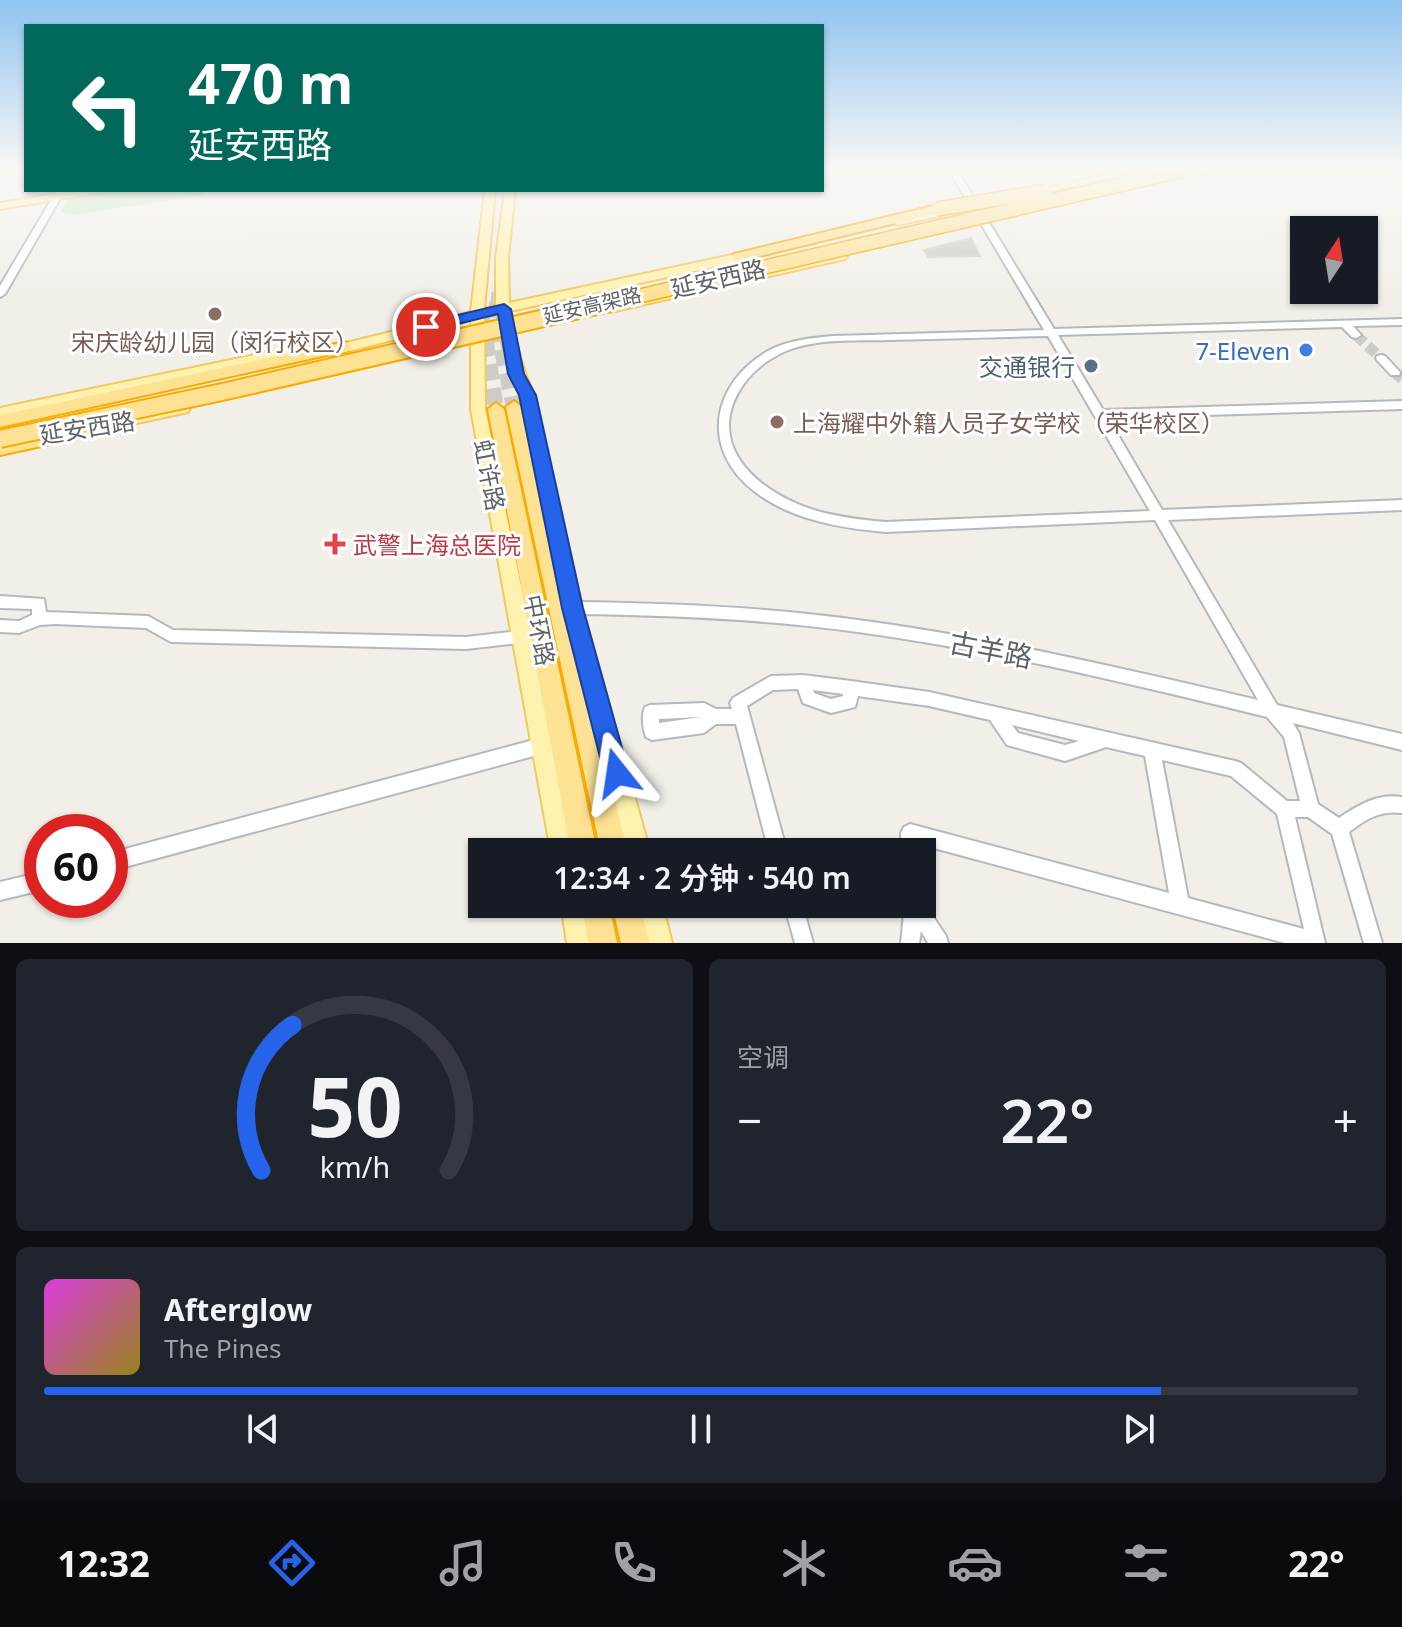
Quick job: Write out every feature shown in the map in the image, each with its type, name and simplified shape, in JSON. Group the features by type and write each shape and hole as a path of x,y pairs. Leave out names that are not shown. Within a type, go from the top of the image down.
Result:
{"highway":[{"path":"739,257 917,214"},
{"name":"延安高架路","path":"0,427 952,214"},
{"name":"延安高架路","path":"0,441 860,242 996,214"},
{"path":"591,311 1001,214"},
{"path":"0,427 301,354 345,347"},
{"name":"中环路","path":"582,838 505,408 611,838"},
{"path":"0,452 31,442 95,429"},
{"path":"598,918 603,943"},
{"path":"629,918 635,943"}],"main road":[{"name":"虹许路","path":"486,214 480,255 475,337 478,409 560,838"},
{"path":"507,214 503,251 507,331 516,374 527,395 573,608 634,838"},
{"name":"延安西路","path":"0,427 477,314 739,257 962,214"},
{"name":"延安西路","path":"591,311 966,214"},
{"name":"延安西路","path":"0,441 95,429 475,337 726,284 879,245 969,214"},
{"path":"0,413 284,353 345,347"},
{"path":"0,452 78,438 95,429"},
{"path":"576,918 580,943"},
{"path":"653,918 659,943"}],"street":[{"path":"0,294 47,214"},
{"path":"980,214 1273,712 1291,733 1311,809"},
{"path":"1402,322 833,339 775,351 755,363 742,376 723,410 723,432 730,455 744,475 774,497 807,513 846,524 886,527 1157,513 1402,505"},
{"path":"1344,323 1356,335"},
{"path":"1381,358 1395,373"},
{"path":"1100,414 1402,405"},
{"path":"0,602 39,603 39,619"},
{"name":"古羊路","path":"573,608 736,613 896,631 1038,658 1402,742"},
{"path":"0,626 19,627 39,619 148,622 171,636 466,643 520,637"},
{"path":"803,682 808,698 831,706 850,702 851,688"},
{"path":"774,838 738,703 771,683 803,682 929,699 1235,769 1284,809 1319,942 936,840"},
{"path":"830,685 831,706"},
{"path":"994,713 1013,740 1047,749 1065,753 1106,741"},
{"path":"713,717 740,716"},
{"path":"1045,726 1047,749"},
{"path":"128,857 541,746"},
{"path":"1152,751 1180,905"},
{"path":"1339,829 1361,812 1391,802 1402,805"},
{"path":"1284,809 1311,809 1339,829 1373,943"},
{"path":"910,838 910,833 929,838"},
{"path":"0,891 24,885"},
{"path":"797,918 804,943"},
{"path":"910,943 913,918"},
{"path":"923,918 939,943"}],"building":[{"path":"971,238 980,256 928,257 924,250"}],"tunnel":[{"path":"497,304 498,292"},
{"path":"497,302 496,321 514,407"},
{"path":"482,317 496,409"},
{"path":"1356,335 1381,358"},
{"path":"1395,373 1402,379"}],"place":[{"name":"宋庆龄幼儿园（闵行校区）","path":"215,314"},
{"name":"7-Eleven","path":"1306,350"},
{"name":"交通银行","path":"1091,366"},
{"name":"上海耀中外籍人员子女学校（荣华校区）","path":"777,422"},
{"name":"武警上海总医院","path":"335,544"}],"route":[{"path":"426,327 504,309 516,374 526,390 573,608 617,773"}]}
